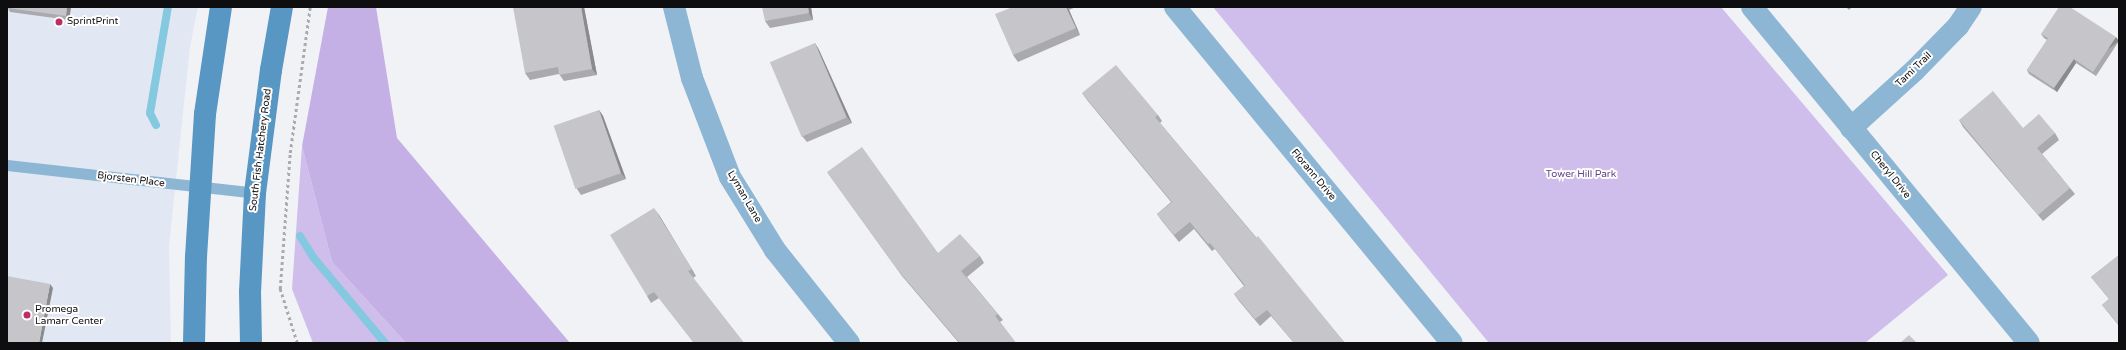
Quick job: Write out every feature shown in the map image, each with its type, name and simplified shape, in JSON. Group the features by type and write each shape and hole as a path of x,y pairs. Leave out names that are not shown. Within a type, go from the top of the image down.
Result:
{"main road":[{"path":"194,343 196,257 205,114 221,7"},
{"name":"South Fish Hatchery Road","path":"251,343 250,292 255,194 271,70 282,7"}],"street":[{"name":"Lyman Lane","path":"674,7 692,78 730,177 775,250 849,343"},
{"name":"Florann Drive","path":"1175,7 1452,343"},
{"name":"Cheryl Drive","path":"1752,7 2029,343"},
{"name":"Tami Trail","path":"1851,128 1915,70 1958,26 1971,7"}],"lane":[{"name":"Bjorsten Place","path":"7,165 200,189 255,194"}],"path":[{"path":"297,343 280,288 290,153 310,7"}],"shaded area":[{"path":"7,7 198,7 190,47 169,246 171,343 7,343"},
{"path":"328,7 376,7 397,138 570,343 406,343 332,262 302,146"}],"green space":[{"name":"Tower Hill Park","path":"1213,7 1721,7 1948,275 1865,343 1489,343"},
{"path":"302,146 332,262 406,343 313,343 292,289"}],"building":[{"path":"8,7 67,7 66,16"},
{"path":"513,7 581,7 592,69 559,75 558,67 525,73"},
{"path":"762,7 808,7 809,13 765,21"},
{"path":"1013,7 1066,7 1076,28 1013,55 995,14"},
{"path":"2059,7 2070,7 2116,37 2093,72 2074,59 2054,88 2027,70 2048,38 2041,34"},
{"path":"815,43 847,118 802,137 770,62"},
{"path":"1116,65 1158,115 1155,117 1256,238 1258,236 1345,343 1294,343 1267,310 1255,319 1234,294 1245,285 1210,243 1208,244 1190,222 1174,235 1157,214 1172,202 1082,93"},
{"path":"1993,91 2023,128 2039,114 2055,133 2037,148 2070,188 2038,215 1959,120"},
{"path":"599,110 621,173 575,189 554,126"},
{"path":"862,147 938,253 960,234 980,256 961,271 998,314 995,316 1016,343 960,343 897,269 827,172"},
{"path":"654,208 692,269 688,271 744,343 694,343 654,292 647,296 610,235"},
{"path":"2119,255 2119,325 2102,305 2109,299 2091,277"},
{"name":"Promega Lamarr Center","path":"7,276 50,284 39,343 7,343"},
{"path":"1909,335 1917,343 1900,343"}],"waterway":[{"path":"156,125 150,113 168,7"},
{"path":"300,236 313,257 385,343"}],"place":[{"name":"SprintPrint","path":"59,22"},
{"name":"Promega Lamarr Center","path":"27,315"}]}
